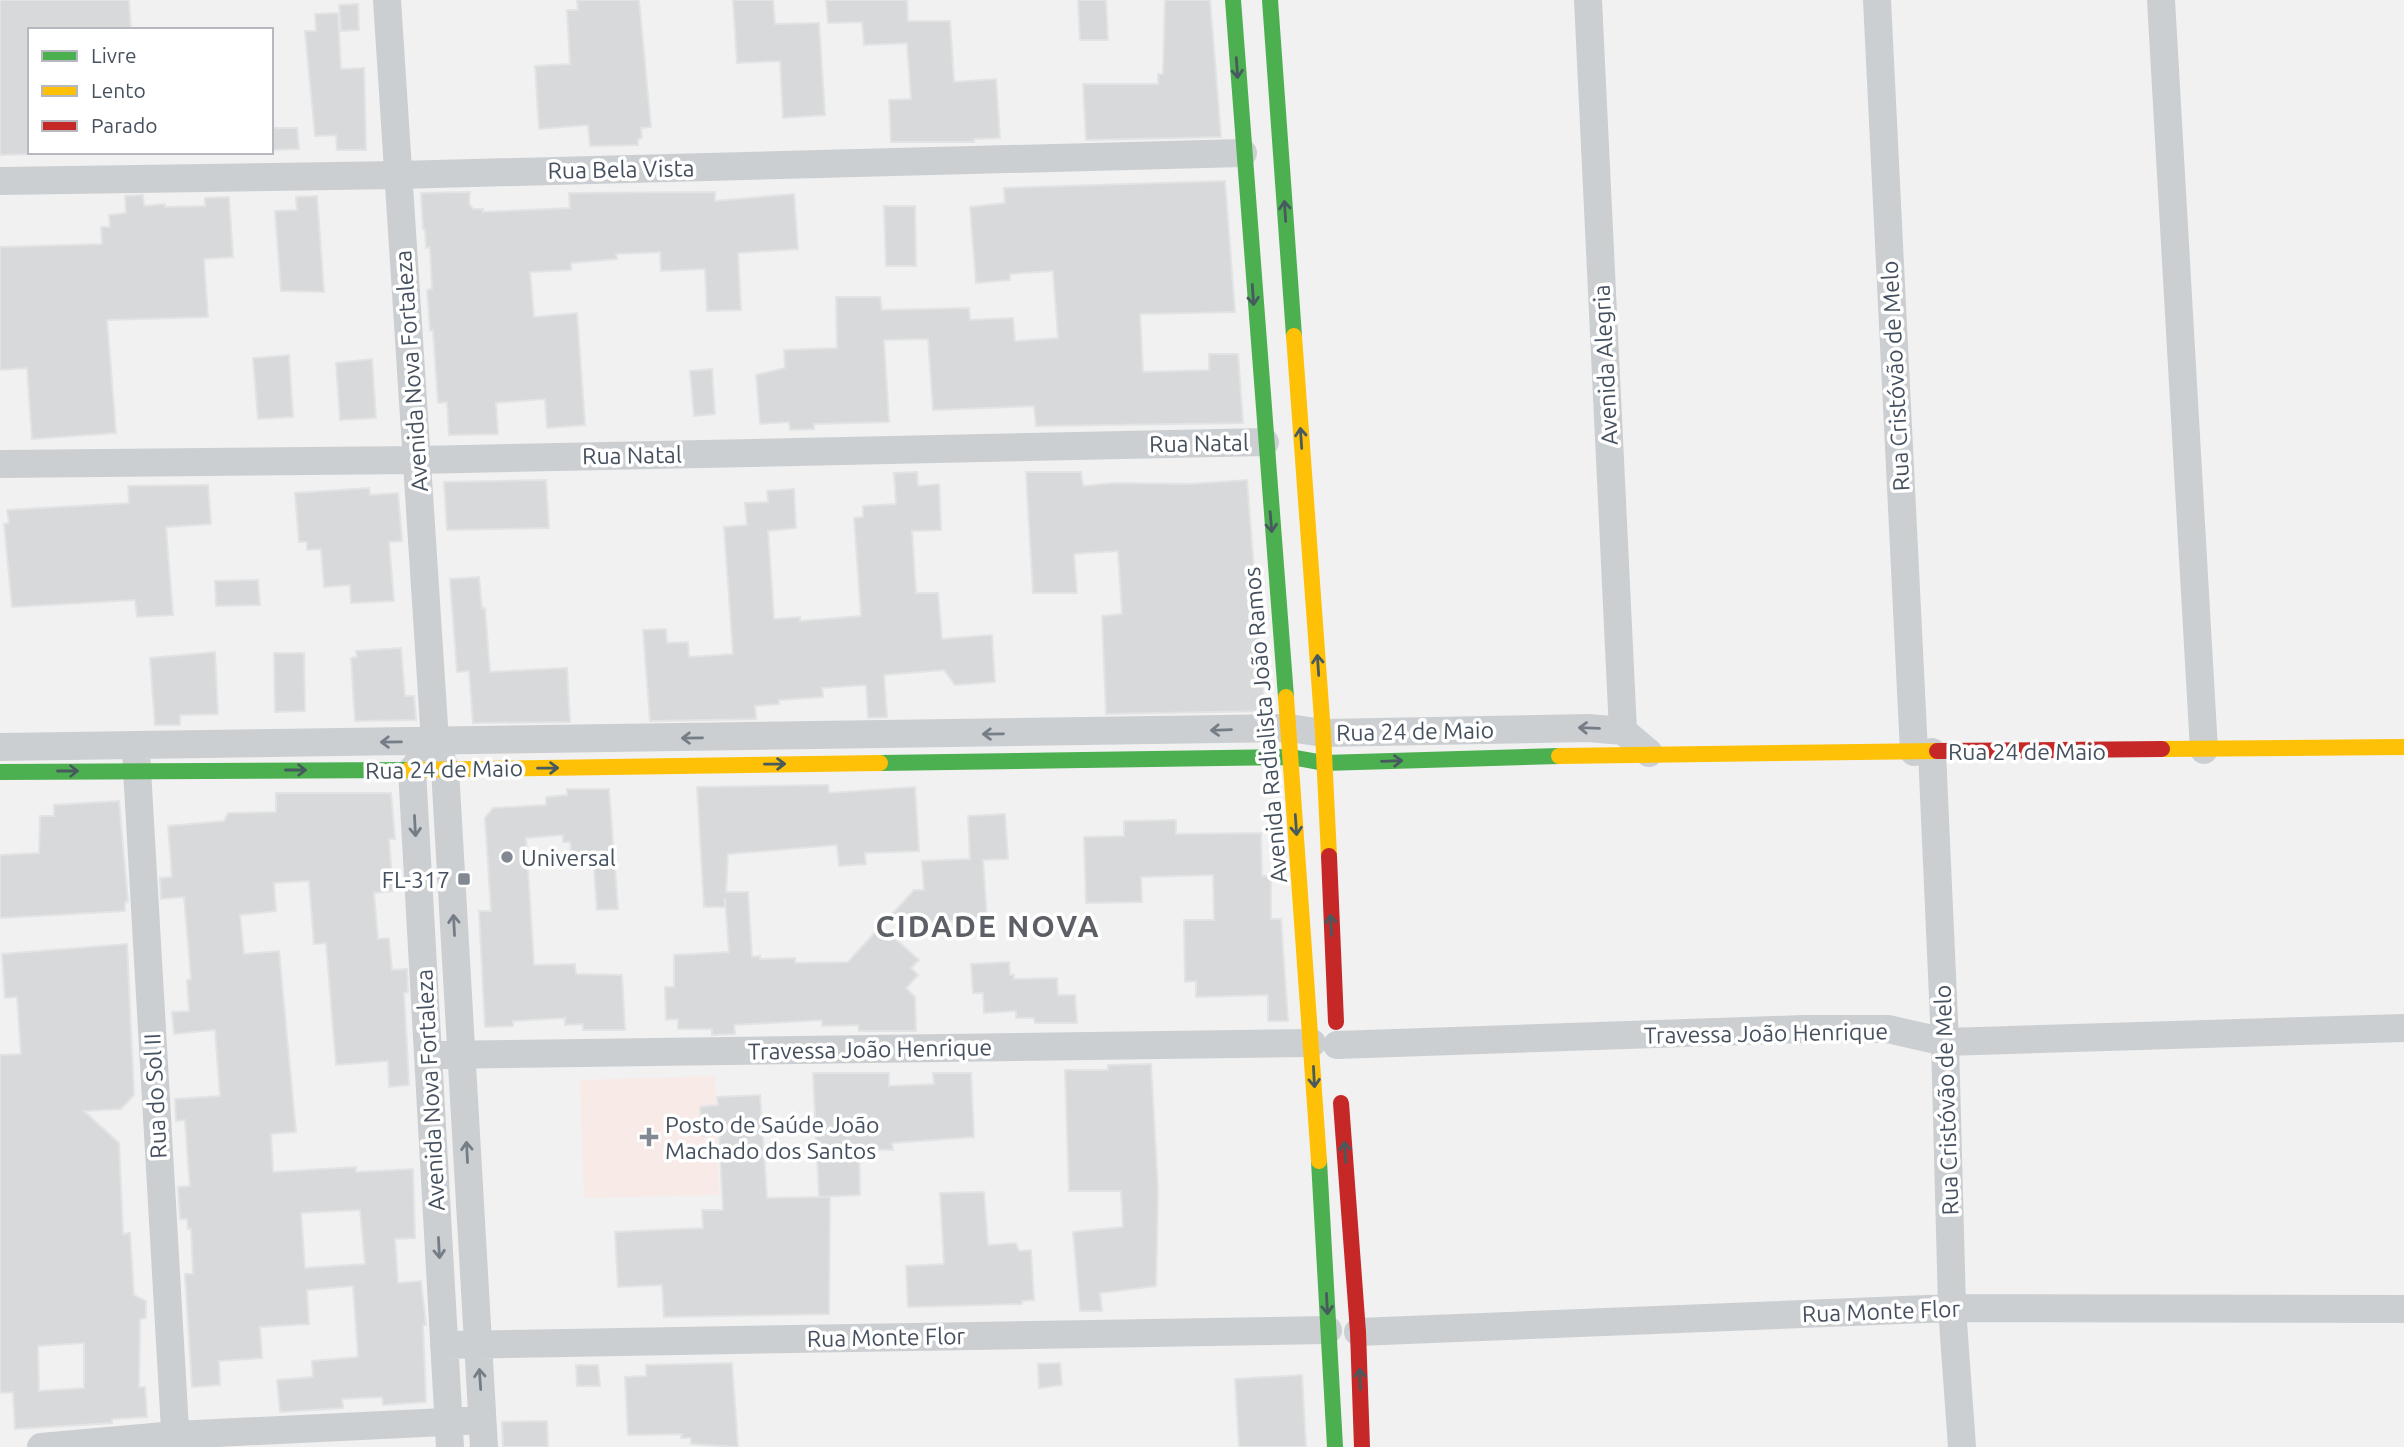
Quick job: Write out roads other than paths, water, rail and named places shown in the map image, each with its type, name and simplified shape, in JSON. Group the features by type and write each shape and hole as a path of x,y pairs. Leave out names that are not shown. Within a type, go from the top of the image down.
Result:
{"main road":[{"name":"Avenida Radialista João Ramos","path":"1233,0 1242,153 1291,757 1329,1049"},
{"name":"Avenida Radialista João Ramos","path":"1270,0 1323,733 1329,1049 1328,1330 1335,1447"},
{"name":"Rua 24 de Maio","path":"1173,745 1324,763 1649,753 2404,747"},
{"name":"Rua 24 de Maio","path":"0,772 136,758 412,770 628,753"},
{"path":"1340,1086 1358,1332 1362,1447"}],"street":[{"name":"Avenida Nova Fortaleza","path":"387,0 435,741 445,769 483,1434"},
{"name":"Avenida Alegria","path":"1588,0 1623,731"},
{"name":"Rua Cristóvão de Melo","path":"1877,0 1923,752 1945,1042 1952,1308 1962,1447"},
{"path":"2161,0 2204,750"},
{"name":"Rua Bela Vista","path":"0,181 398,175 1242,153"},
{"name":"Rua Natal","path":"0,464 418,460 1265,442"},
{"name":"Rua 24 de Maio","path":"0,747 136,758 435,741 628,753 1173,745 1289,728 1323,733 1588,728 1623,731"},
{"path":"1623,731 1649,753"},
{"path":"412,770 435,741"},
{"name":"Rua do Sol II","path":"136,758 175,1441"},
{"name":"Avenida Nova Fortaleza","path":"412,770 449,1434"},
{"name":"Travessa João Henrique","path":"428,1055 1329,1049 1804,1029 1888,1029 1945,1042 2404,1028"},
{"name":"Rua Monte Flor","path":"1358,1332 1952,1308 2404,1309"},
{"name":"Rua Monte Flor","path":"444,1345 1328,1330"},
{"path":"41,1447 483,1434"}],"place":[{"name":"Universal","path":"507,857"},
{"name":"FL-317","path":"464,879"},
{"name":"Posto de Saúde João Machado dos Santos","path":"649,1137"}],"district":[{"name":"CIDADE NOVA","path":"988,926"}]}
